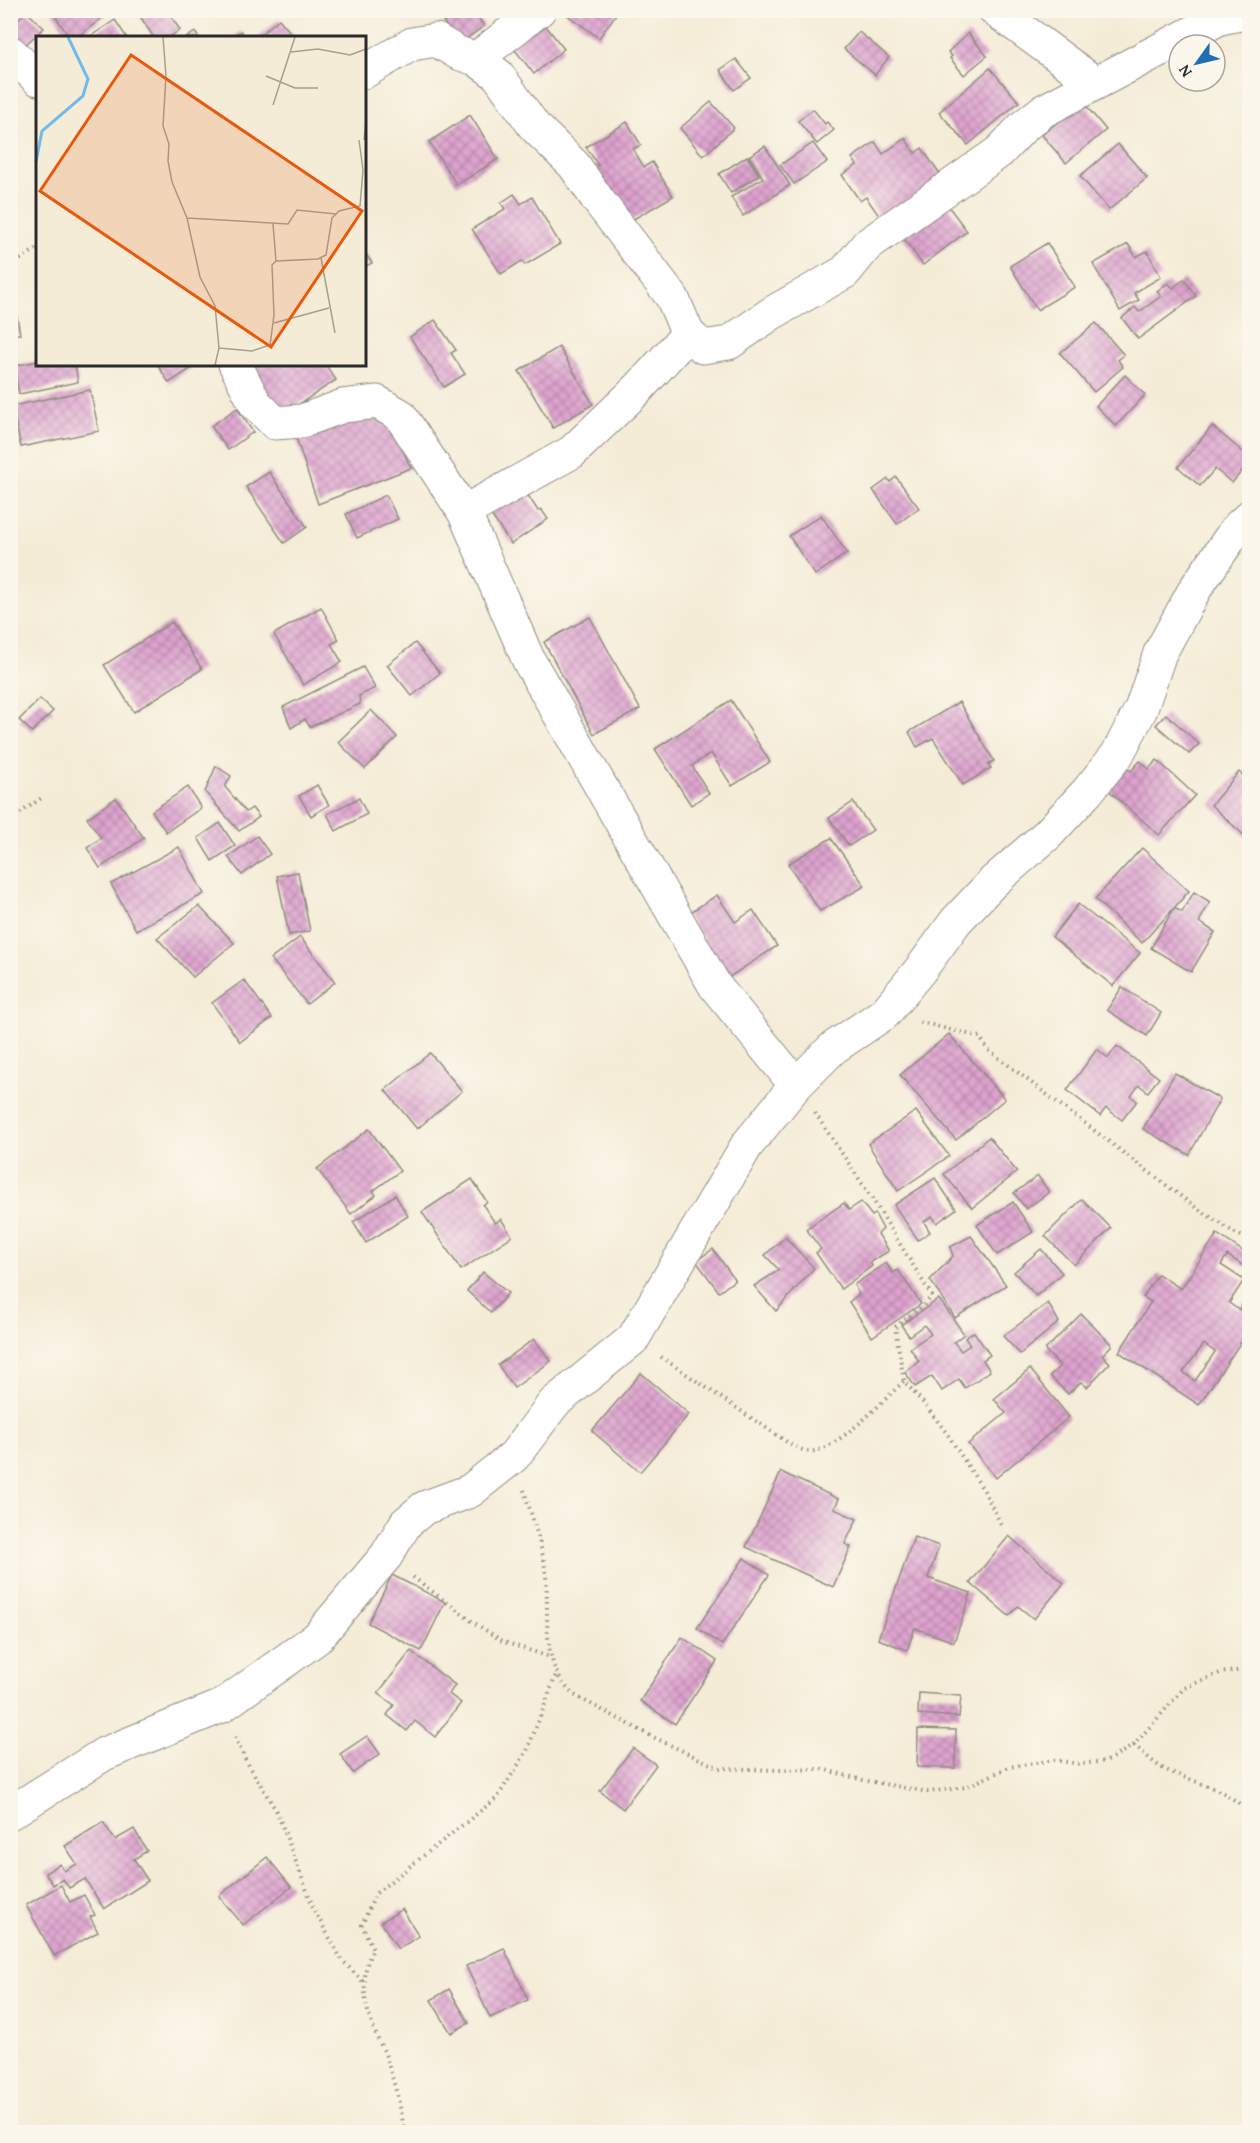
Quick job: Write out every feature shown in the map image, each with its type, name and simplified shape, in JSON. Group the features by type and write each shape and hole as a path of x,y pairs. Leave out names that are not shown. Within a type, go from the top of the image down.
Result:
{"street":[{"path":"476,59 539,10"},
{"path":"995,10 1095,83"},
{"path":"366,71 412,44 436,40 458,53 476,59 498,75 534,126 574,165 672,297 688,334 703,347 729,343 772,313 845,272 867,245 999,152 1024,126 1043,111 1220,18 1250,12"},
{"path":"10,52 36,77"},
{"path":"464,512 572,452 637,390 688,334"},
{"path":"236,366 255,403 275,423 302,421 343,406 377,402 400,415 464,512 528,661 715,986 796,1085"},
{"path":"10,1813 104,1754 222,1706 317,1638 386,1556 406,1523 424,1509 470,1491 514,1456 554,1403 633,1339 747,1144 796,1085 833,1048 885,1013 956,921 993,882 1048,834 1117,755 1142,709 1160,653 1195,590 1236,528 1250,516"}],"path":[{"path":"10,266 36,249"},
{"path":"10,820 44,797"},
{"path":"885,1013 980,1037 987,1049 1195,1207 1250,1240"},
{"path":"796,1085 873,1200 932,1296 895,1327 904,1382 948,1435 984,1491 1001,1524"},
{"path":"633,1339 787,1442 805,1451 815,1451 847,1435 904,1382"},
{"path":"514,1456 545,1566 550,1657 556,1675 574,1695 653,1737 719,1768 822,1769 863,1780 928,1792 966,1787 1010,1767 1054,1760 1080,1764 1107,1761 1134,1745 1184,1688 1220,1673 1250,1669"},
{"path":"386,1556 504,1642 550,1657"},
{"path":"404,2133 387,2058 366,2008 364,1983 366,1963 373,1949 362,1925 376,1893 497,1798 527,1751 556,1675"},
{"path":"222,1706 244,1759 277,1812 315,1912 342,1960 364,1983"},
{"path":"1134,1745 1163,1768 1219,1790 1239,1802 1250,1814"}],"building":[{"path":"51,10 105,10 107,14 79,36 69,36"},
{"path":"136,10 167,10 180,30 171,36 153,36"},
{"path":"458,10 473,10 484,26 459,44 443,21"},
{"path":"569,10 619,10 599,38 566,14"},
{"path":"26,11 44,28 15,54 10,49 10,28"},
{"path":"538,16 564,49 534,74 508,41"},
{"path":"279,19 293,36 259,36"},
{"path":"115,20 126,36 91,36"},
{"path":"241,31 245,36 235,36"},
{"path":"859,32 889,57 875,75 844,49"},
{"path":"968,33 987,56 964,75 948,52"},
{"path":"736,59 751,78 734,90 720,70"},
{"path":"990,68 1019,102 968,145 939,112"},
{"path":"1082,101 1106,130 1066,163 1042,135"},
{"path":"711,102 734,128 703,156 680,128"},
{"path":"813,109 825,124 827,122 834,130 817,144 798,121"},
{"path":"470,115 498,159 457,185 429,142"},
{"path":"627,122 641,145 633,149 644,167 652,162 673,196 632,220 592,169 598,165 586,147"},
{"path":"905,138 915,153 922,148 941,176 884,223 866,197 860,201 842,175 857,165 852,158 875,142 883,154"},
{"path":"813,143 827,162 794,184 780,165"},
{"path":"1118,144 1147,178 1109,210 1080,176"},
{"path":"765,146 790,185 743,216 731,197 763,178 749,156"},
{"path":"747,156 759,175 731,193 719,174"},
{"path":"514,194 521,204 532,197 560,244 525,265 522,261 501,274 472,229 505,209 501,203"},
{"path":"942,198 967,231 923,265 898,231"},
{"path":"1047,243 1075,287 1037,310 1010,266"},
{"path":"1128,244 1136,257 1147,251 1161,277 1134,293 1139,300 1120,311 1093,264"},
{"path":"366,255 372,263 366,266"},
{"path":"1184,279 1196,296 1138,339 1122,318 1135,307 1139,312 1161,296 1157,291 1168,283 1173,288"},
{"path":"14,299 20,334 10,335 10,300"},
{"path":"435,320 456,350 451,353 465,374 444,387 410,337"},
{"path":"1096,323 1124,355 1118,360 1123,367 1094,392 1060,353"},
{"path":"559,347 593,404 553,428 519,371"},
{"path":"36,361 36,366 75,366 78,382 19,394 14,366"},
{"path":"158,366 195,366 169,383"},
{"path":"244,366 326,366 336,380 286,413 280,404 273,409"},
{"path":"1125,375 1145,395 1116,426 1096,406"},
{"path":"90,390 99,431 21,447 12,406"},
{"path":"237,408 253,432 228,450 211,426"},
{"path":"384,410 411,468 318,504 296,438"},
{"path":"1212,426 1250,458 1250,461 1232,483 1215,469 1200,486 1178,467"},
{"path":"269,472 307,527 284,543 246,487"},
{"path":"896,477 919,508 897,524 873,490 888,479 890,482"},
{"path":"522,486 538,511 541,509 548,519 511,544 487,509"},
{"path":"386,495 398,519 357,538 346,514"},
{"path":"821,515 847,553 815,575 789,536"},
{"path":"321,607 339,640 331,644 342,662 303,685 274,634"},
{"path":"590,617 640,709 594,734 544,642"},
{"path":"172,622 202,669 134,712 104,665"},
{"path":"415,643 440,673 412,696 387,665"},
{"path":"363,667 375,688 359,696 360,704 310,727 305,719 291,728 283,707"},
{"path":"40,699 53,711 32,732 19,720"},
{"path":"731,700 770,762 732,786 711,753 692,766 709,793 691,805 655,749"},
{"path":"959,702 994,761 988,764 991,768 963,785 933,738 917,747 909,732"},
{"path":"371,710 397,737 365,769 338,742"},
{"path":"1166,714 1199,744 1189,754 1156,725"},
{"path":"1157,760 1195,795 1159,835 1105,787 1124,766 1131,771 1140,761 1149,769"},
{"path":"216,766 231,776 225,787 246,812 252,808 259,817 239,831 205,792"},
{"path":"1239,772 1250,782 1248,839 1211,805"},
{"path":"317,785 329,805 311,816 299,796"},
{"path":"188,787 201,808 166,832 152,811"},
{"path":"116,798 144,838 100,868 87,848 101,838 87,818"},
{"path":"359,798 367,814 336,831 327,814"},
{"path":"853,802 873,830 849,846 829,818"},
{"path":"220,823 235,846 212,861 198,838"},
{"path":"257,836 270,854 242,875 228,857"},
{"path":"831,838 865,886 820,911 788,864"},
{"path":"179,847 204,894 136,930 111,884"},
{"path":"1142,848 1189,891 1142,943 1095,899"},
{"path":"298,872 310,931 289,935 277,876"},
{"path":"1194,892 1210,902 1199,922 1215,932 1191,972 1151,948 1174,908 1182,912"},
{"path":"717,895 735,922 753,910 777,946 728,978 686,915"},
{"path":"1078,904 1140,953 1113,986 1052,937"},
{"path":"199,906 234,943 193,977 157,938"},
{"path":"300,937 335,982 307,1004 271,959"},
{"path":"244,980 272,1018 240,1042 212,1003"},
{"path":"1122,987 1161,1013 1147,1036 1107,1010"},
{"path":"949,1034 1005,1099 956,1140 900,1075"},
{"path":"1117,1046 1159,1078 1148,1092 1139,1085 1131,1096 1137,1101 1122,1120 1106,1108 1100,1116 1067,1090 1097,1049 1108,1058"},
{"path":"430,1053 462,1091 417,1129 385,1090"},
{"path":"1175,1073 1220,1099 1189,1155 1143,1129"},
{"path":"916,1111 949,1156 898,1191 868,1144"},
{"path":"369,1129 400,1171 373,1191 376,1195 351,1214 317,1169"},
{"path":"989,1137 1017,1172 972,1208 944,1174"},
{"path":"1038,1176 1049,1192 1026,1209 1014,1193"},
{"path":"935,1178 956,1209 937,1223 932,1216 924,1222 930,1232 918,1240 894,1205"},
{"path":"472,1179 487,1202 483,1205 495,1223 501,1219 512,1236 461,1270 422,1212"},
{"path":"395,1195 408,1216 366,1243 353,1222"},
{"path":"1082,1199 1111,1228 1074,1265 1045,1236"},
{"path":"861,1202 872,1216 875,1214 883,1229 878,1234 889,1251 870,1262 872,1266 841,1289 816,1253 821,1249 806,1229 844,1203 849,1210"},
{"path":"1013,1202 1033,1232 997,1255 977,1225"},
{"path":"1217,1234 1250,1256 1250,1270 1227,1255 1221,1265 1244,1280 1229,1303 1239,1310 1250,1293 1250,1342 1248,1345 1242,1340 1199,1405 1119,1352 1151,1302 1143,1297 1158,1274 1181,1289","holes":["1204,1344 1215,1352 1195,1381 1183,1372"]},
{"path":"971,1236 1006,1285 955,1318 930,1280 953,1256 950,1247"},
{"path":"785,1237 814,1268 776,1311 754,1286 779,1270 765,1255"},
{"path":"713,1249 735,1280 719,1292 696,1261"},
{"path":"1041,1249 1062,1273 1036,1296 1014,1272"},
{"path":"886,1263 893,1273 898,1270 921,1304 872,1337 849,1302 859,1294 854,1285"},
{"path":"483,1272 508,1293 491,1313 467,1291"},
{"path":"939,1299 964,1334 954,1342 961,1351 970,1345 965,1338 974,1332 990,1355 983,1360 990,1371 965,1388 959,1379 942,1391 932,1376 915,1387 905,1372 919,1361 910,1348 931,1334 924,1325 909,1336 901,1325"},
{"path":"1048,1303 1059,1322 1020,1354 1003,1336"},
{"path":"1081,1314 1112,1345 1102,1355 1110,1363 1087,1387 1081,1382 1068,1394 1050,1376 1060,1366 1045,1350"},
{"path":"534,1339 551,1361 514,1388 498,1365"},
{"path":"1030,1369 1069,1417 996,1478 968,1444 1006,1413 994,1399"},
{"path":"641,1373 689,1414 640,1472 592,1431"},
{"path":"781,1472 839,1499 834,1509 857,1519 845,1544 851,1547 833,1587 746,1547"},
{"path":"1009,1536 1064,1583 1034,1619 1018,1606 1009,1616 970,1583"},
{"path":"914,1537 939,1546 928,1578 971,1593 954,1642 915,1628 907,1650 878,1639"},
{"path":"744,1558 769,1575 722,1645 697,1628"},
{"path":"392,1575 445,1602 421,1651 368,1623"},
{"path":"682,1637 717,1661 675,1724 640,1701"},
{"path":"411,1651 455,1685 449,1694 461,1703 435,1737 415,1721 407,1731 387,1715 394,1705 378,1693"},
{"path":"919,1693 961,1696 959,1717 918,1714"},
{"path":"918,1729 956,1730 955,1768 917,1767"},
{"path":"367,1736 380,1754 353,1773 340,1754"},
{"path":"633,1748 656,1765 623,1809 600,1791"},
{"path":"103,1822 115,1840 134,1829 147,1851 134,1859 148,1881 104,1909 85,1879 69,1888 63,1879 53,1885 45,1873 60,1864 64,1871 77,1864 65,1846"},
{"path":"267,1857 291,1887 243,1925 219,1896"},
{"path":"61,1885 70,1902 84,1895 95,1915 90,1917 98,1932 54,1956 26,1905"},
{"path":"402,1909 419,1936 398,1949 381,1922"},
{"path":"504,1948 528,2000 490,2018 466,1966"},
{"path":"449,1989 469,2023 451,2033 431,2000"}]}
